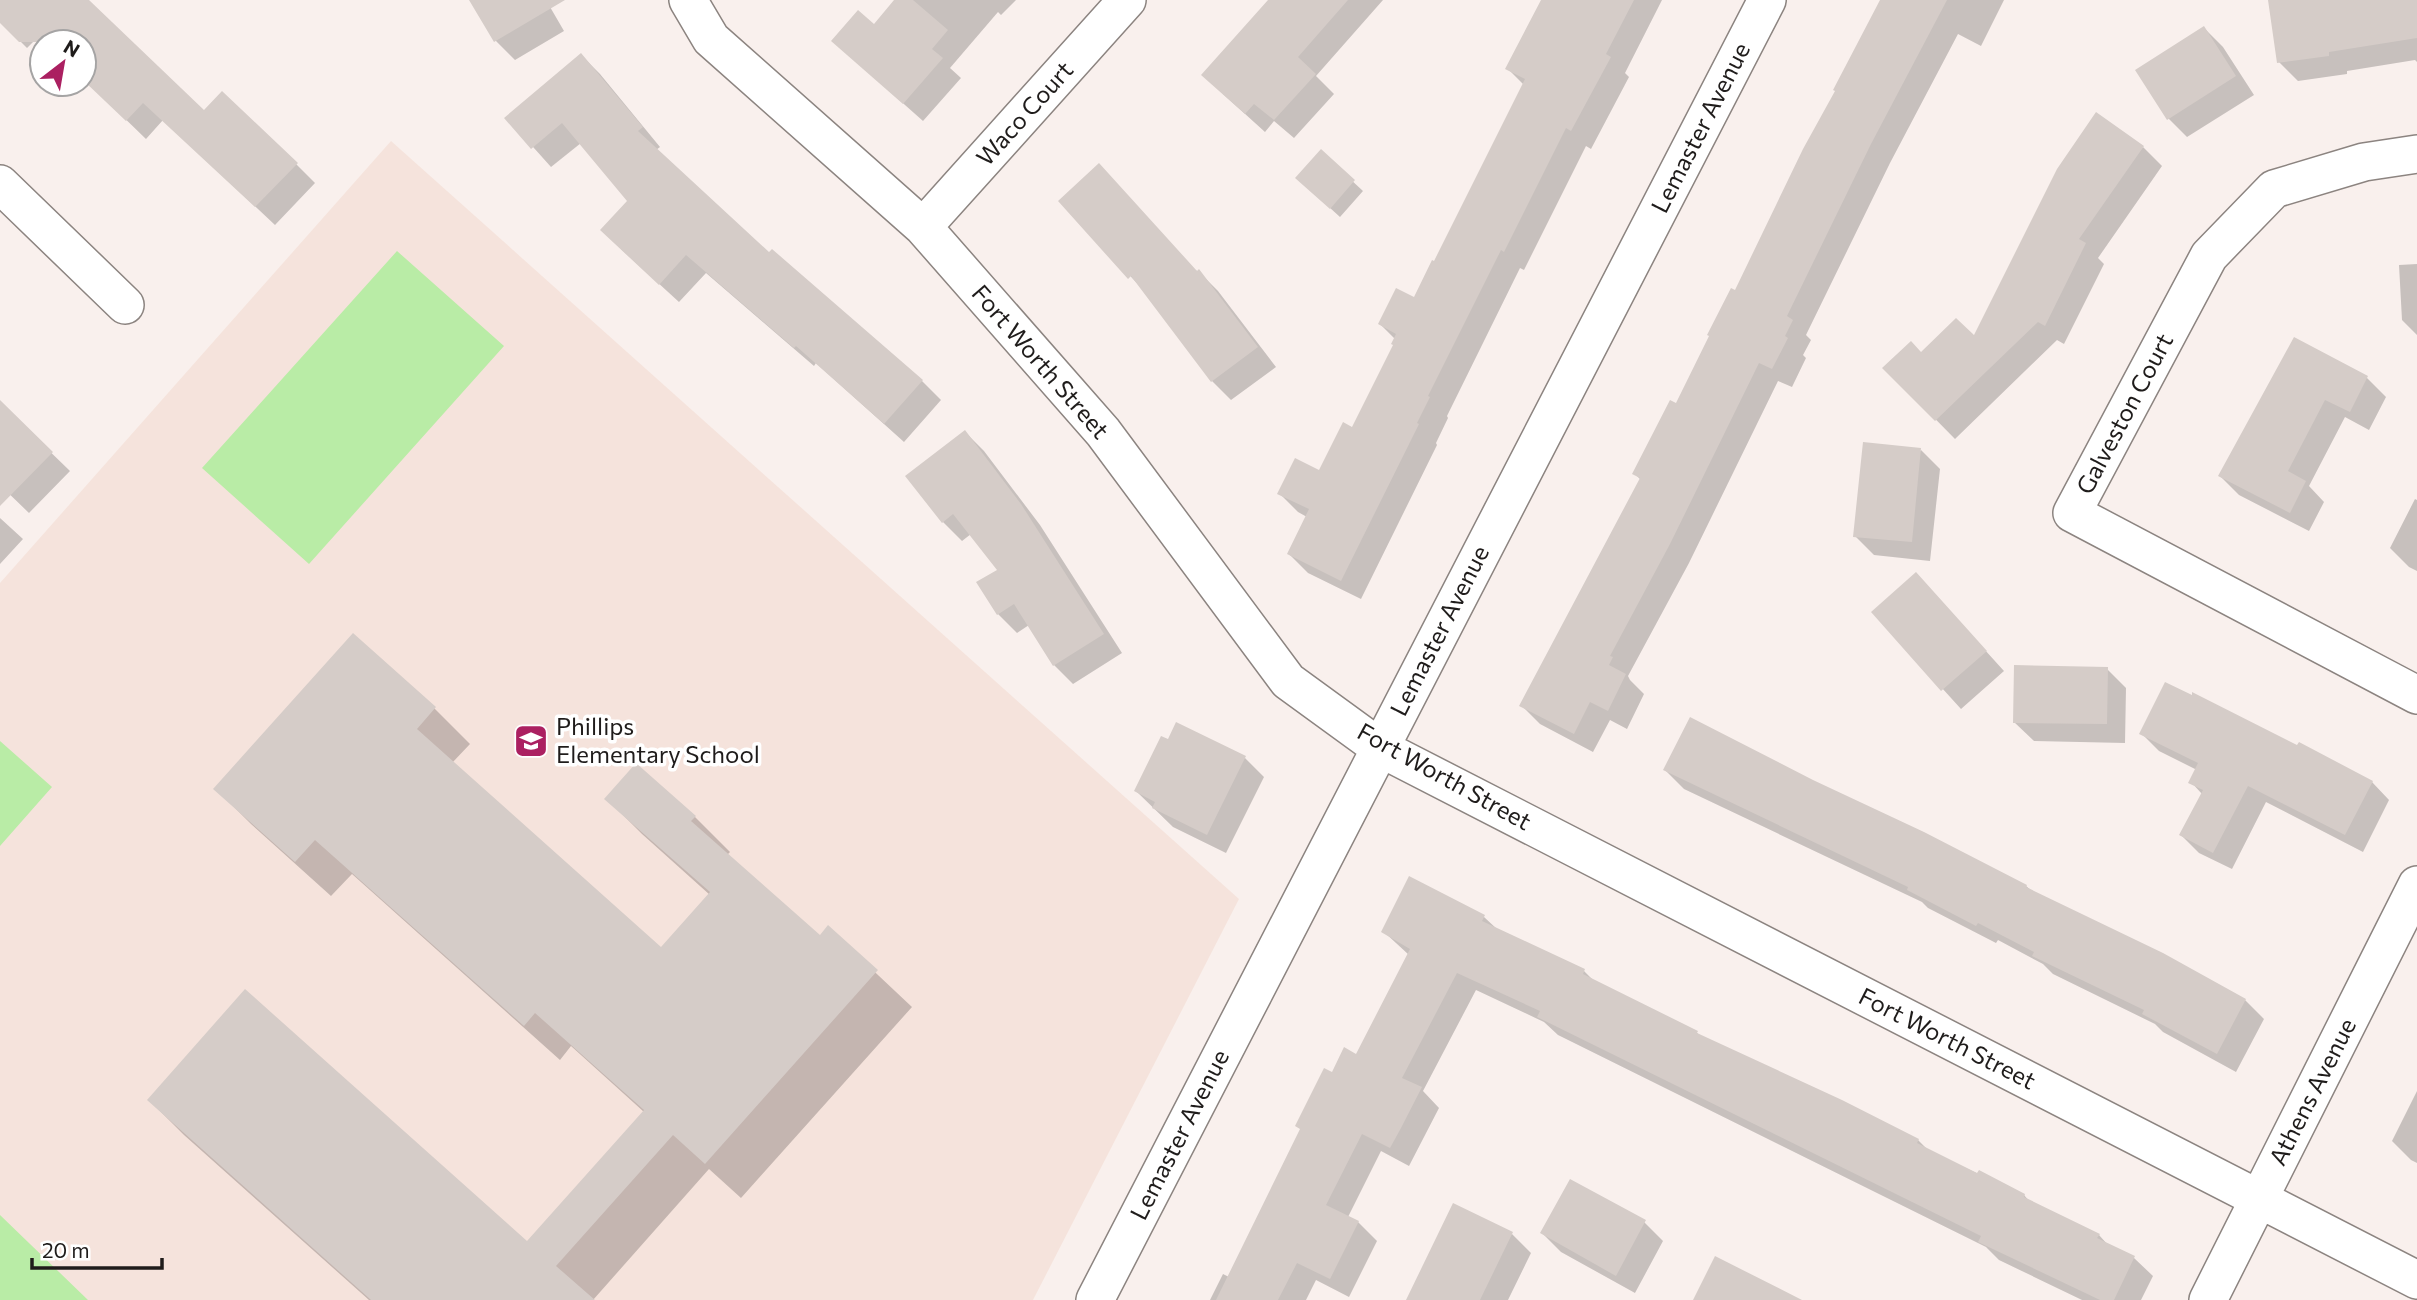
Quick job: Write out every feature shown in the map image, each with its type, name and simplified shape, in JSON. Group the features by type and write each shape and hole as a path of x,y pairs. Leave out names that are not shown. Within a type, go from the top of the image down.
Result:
{"street":[{"name":"Fort Worth Street","path":"688,0 711,39 923,227 1103,432 1288,681 1380,748 2417,1280"},
{"name":"Waco Court","path":"923,227 1127,0"},
{"name":"Lemaster Avenue","path":"1095,1300 1767,0"},
{"name":"Galveston Court","path":"2417,155 2364,162 2274,189 2209,256 2072,513 2417,695"},
{"path":"0,184 125,305"},
{"name":"Athens Avenue","path":"2208,1300 2417,885"}],"shaded area":[{"name":"Phillips Elementary School","path":"391,141 1239,899 1033,1300 0,1300 0,583"}],"green space":[{"path":"397,251 504,346 309,564 202,468"},
{"path":"0,741 52,787 0,846"},
{"path":"0,1215 88,1300 0,1300"}],"building":[{"path":"0,0 89,0 204,110 222,91 298,163 255,207 143,103 126,121 98,94 98,28 28,28 28,42 19,42 0,23"},
{"path":"469,0 565,0 494,42"},
{"path":"894,0 913,0 948,30 932,49 943,58 903,104 831,41 858,10 874,24"},
{"path":"1268,0 1348,0 1298,57 1316,74 1274,120 1254,104 1245,114 1201,75"},
{"path":"1541,0 1634,0 1606,54 1611,57 1571,131 1566,128 1504,252 1501,250 1428,396 1430,397 1417,423 1419,424 1341,581 1287,554 1309,509 1277,494 1295,458 1319,470 1343,422 1352,427 1396,334 1378,324 1396,288 1414,297 1432,260 1434,261 1525,79 1505,69"},
{"path":"1880,0 1947,0 1871,144 1787,316 1793,320 1785,336 1788,338 1772,369 1759,363 1670,544 1610,656 1613,657 1609,665 1626,674 1608,711 1590,702 1574,734 1519,706 1640,478 1632,474 1670,400 1676,403 1709,336 1707,335 1731,288 1735,290 1803,149"},
{"path":"2268,0 2417,0 2417,38 2329,52 2329,56 2277,63"},
{"path":"2204,26 2236,76 2167,120 2135,70"},
{"path":"581,53 643,127 638,131 769,252 772,249 923,380 884,424 796,346 794,348 686,255 659,285 600,230 627,201 562,123 531,149 504,118"},
{"path":"2096,112 2144,146 2079,239 2086,243 2045,326 2038,322 1935,421 1882,368 1911,341 1921,352 1956,318 1974,335 2057,169"},
{"path":"1321,149 1355,180 1330,209 1295,178"},
{"path":"1099,163 1197,271 1199,269 1258,347 1211,382 1131,276 1128,279 1058,201"},
{"path":"2294,337 2368,376 2350,412 2325,400 2288,471 2306,481 2290,513 2218,476"},
{"path":"0,400 53,452 0,506"},
{"path":"965,430 1021,504 1104,634 1053,666 1014,604 997,615 976,582 997,570 953,514 942,523 905,476"},
{"path":"1863,442 1921,448 1912,542 1853,537"},
{"path":"1916,572 1987,651 1941,691 1871,612"},
{"name":"Phillips Elementary School","path":"353,633 436,707 417,729 661,947 710,892 604,799 636,763 696,816 691,821 820,935 828,925 878,970 705,1164 673,1135 556,1266 595,1300 371,1300 147,1100 245,989 527,1241 644,1110 535,1013 524,1026 315,840 295,862 213,789"},
{"path":"2014,665 2108,667 2107,724 2013,723"},
{"path":"2165,682 2192,695 2192,692 2297,745 2299,742 2373,781 2345,835 2248,786 2213,853 2179,835 2203,790 2188,783 2198,763 2139,734"},
{"path":"1690,717 1813,780 1924,832 2027,885 2026,887 2163,953 2246,999 2217,1054 2142,1014 2144,1010 2032,956 2034,952 1978,923 1976,926 1907,890 1908,887 1663,770"},
{"path":"1176,722 1246,756 1207,835 1152,808 1155,802 1134,791 1161,736 1168,739"},
{"path":"1409,876 1485,915 1482,921 1585,969 1583,974 1698,1031 1697,1033 1842,1100 1919,1139 1917,1143 1977,1173 1979,1170 2025,1194 2024,1197 2100,1234 2097,1238 2135,1256 2114,1300 2100,1300 1978,1242 1981,1236 1537,1017 1540,1011 1457,973 1402,1078 1422,1087 1390,1148 1362,1134 1326,1205 1359,1221 1330,1279 1297,1263 1278,1300 1216,1300 1300,1129 1295,1126 1324,1068 1332,1072 1344,1047 1356,1054 1410,949 1381,932"},
{"path":"1570,1179 1646,1220 1616,1276 1540,1233"},
{"path":"1453,1203 1513,1232 1480,1300 1406,1300"},
{"path":"1715,1256 1802,1300 1693,1300"}],"place":[{"name":"Phillips Elementary School","path":"531,741"}]}
